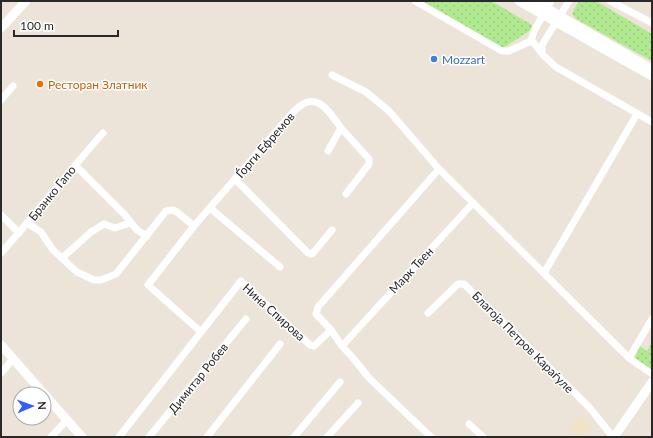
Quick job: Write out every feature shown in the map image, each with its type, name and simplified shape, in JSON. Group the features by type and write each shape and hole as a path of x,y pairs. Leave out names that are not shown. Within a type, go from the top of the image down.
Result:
{"street":[{"path":"1,28 26,1"},
{"path":"415,1 502,51 509,51 531,41 534,31 547,8"},
{"path":"519,1 547,8"},
{"path":"534,1 547,8 557,19 652,76"},
{"path":"543,54 541,50 542,45 569,1"},
{"path":"610,1 652,23"},
{"path":"557,19 652,69"},
{"path":"531,41 556,67 652,122"},
{"path":"332,75 366,92 389,111 439,169 629,358 652,374"},
{"path":"1,100 13,86"},
{"name":"Ѓорги Ефремов","path":"201,332 148,285 194,226 236,180 293,112 304,104 310,102 317,103 328,111 341,128"},
{"path":"544,273 637,114"},
{"path":"328,151 341,128 370,161 346,194"},
{"name":"Бранко Гапо","path":"1,253 28,223 74,165 103,133"},
{"path":"74,165 124,214 137,230 147,236"},
{"path":"431,437 369,378 342,346 331,330 316,314 318,307 439,169"},
{"path":"236,180 307,252 311,254 313,253 332,230"},
{"name":"Марк Твен","path":"342,346 473,203"},
{"path":"210,208 280,267"},
{"path":"28,223 41,232 53,250 77,272 94,280 101,280 116,274 147,236 164,212 168,210 177,212 194,226"},
{"path":"1,215 19,233"},
{"path":"62,258 91,232 104,224 115,228 130,223"},
{"name":"Нина Спирова","path":"119,437 241,280 310,345 314,346 331,330"},
{"name":"Благоја Петров Караѓуле","path":"428,313 458,284 464,284 501,319 589,408 614,437"},
{"name":"Димитар Робев","path":"149,437 246,319"},
{"path":"629,358 652,319"},
{"path":"207,437 280,344"},
{"path":"1,345 37,386"},
{"path":"1,373 13,360"},
{"path":"294,437 340,382"},
{"path":"614,437 652,382"},
{"path":"52,403 82,437"},
{"path":"327,437 358,403"},
{"path":"51,437 67,420"},
{"path":"469,424 483,437"}],"shaded area":[{"path":"581,415 592,425 582,437 577,437 569,430"}],"green space":[{"path":"415,1 491,1 532,25 531,30 500,50"},
{"path":"579,1 596,1 652,34 652,61 576,19 572,13"},
{"path":"652,342 652,369 647,369 634,359 640,346 647,351"}],"place":[{"name":"Mozzart","path":"434,59"},
{"name":"Ресторан Златник","path":"40,84"}]}
